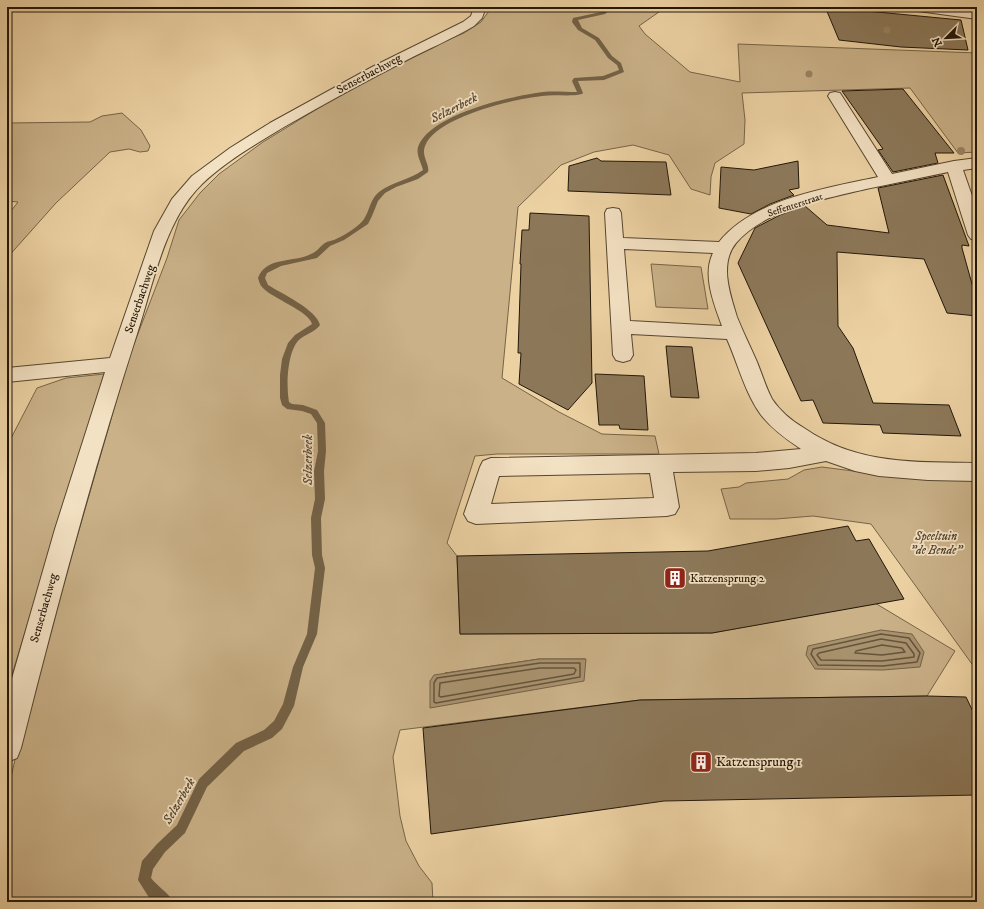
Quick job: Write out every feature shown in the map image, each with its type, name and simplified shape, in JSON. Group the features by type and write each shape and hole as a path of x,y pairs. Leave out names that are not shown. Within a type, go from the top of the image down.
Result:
{"street":[{"name":"Senserbachweg","path":"7,748 38,627 117,364 162,232 173,210 186,191 208,172 249,142 370,73 468,25 474,21 478,15 480,7"},
{"path":"918,7 962,13 975,20"},
{"path":"835,96 888,180"},
{"name":"Seffenterstraat","path":"723,248 744,227 761,216 779,208 888,180 954,166 977,163"},
{"path":"954,166 977,235"},
{"path":"613,213 623,355"},
{"path":"615,243 723,248 717,270 719,291 735,334 763,402 777,419 800,438 826,453 852,462 877,467 977,472"},
{"path":"621,327 735,334"},
{"path":"7,375 117,364"},
{"path":"660,464 667,507 476,514 491,467 756,462 789,459 826,453"}],"green space":[{"path":"488,7 666,7 639,26 645,34 690,72 740,82 738,44 977,53 977,152 958,153 910,88 742,93 745,120 744,144 715,163 711,177 710,195 691,189 669,155 633,145 594,152 561,165 518,207 502,378 559,412 602,434 655,436 659,454 497,454 475,456 447,543 457,556 460,634 712,633 875,603 955,651 927,696 640,700 400,730 393,757 400,816 406,841 419,866 432,883 433,902 7,902 7,795 24,720 129,357 167,258 179,220 200,193 219,174 263,142 348,90 413,55 464,33 481,22 489,11","holes":["539,659 585,659 445,673"]},
{"path":"122,113 141,130 150,146 148,151 140,152 129,149 110,152 56,203 7,258 7,216 18,202 7,201 7,123 90,122 102,116"},
{"path":"651,264 701,267 708,309 656,307"},
{"path":"104,374 7,691 7,446 37,388 66,378"},
{"name":"Speeltuin \"de Bende\"","path":"822,467 876,474 977,479 977,671 871,524 813,516 776,519 730,519 721,489 739,487 746,483 788,479 804,470"}],"water":[{"path":"881,630 912,634 924,652 920,667 883,670 815,669 806,655 808,646"},
{"path":"539,659 586,659 584,681 430,708 430,681 434,675"}],"building":[{"path":"826,9 856,10 961,20 968,50 901,47 839,40"},
{"path":"903,89 954,153 935,153 938,163 893,172 878,150 883,149 842,91"},
{"path":"597,158 601,161 666,162 671,195 568,191 569,166"},
{"path":"798,161 799,188 789,190 794,195 770,204 751,214 719,208 721,167 754,170"},
{"path":"943,175 969,246 962,245 962,248 977,302 977,316 947,313 924,259 837,252 838,326 853,348 873,403 949,405 961,436 883,433 880,425 823,423 813,400 801,401 738,263 755,228 780,215 805,206 827,225 889,233 878,188"},
{"path":"530,213 589,216 592,383 568,410 519,384 521,353 518,353 522,230 529,230"},
{"path":"666,346 692,347 699,398 671,397"},
{"path":"595,374 644,376 648,430 620,429 619,425 599,425"},
{"name":"Katzensprung 2","path":"848,526 856,541 869,539 904,599 712,633 460,634 457,556 708,551"},
{"name":"Katzensprung 1","path":"927,696 966,697 977,720 977,795 664,801 431,834 423,728 640,700"}],"waterway":[{"name":"Selzerbeek","path":"166,902 153,891 144,880 147,866 161,848 181,829 203,783 240,747 268,734 278,725 288,706 298,667 312,634 320,568 317,555 316,518 320,499 319,471 322,451 321,423 314,412 303,408 290,407 285,403 284,375 286,359 291,345 297,337 316,325 315,320 303,310 265,286 262,278 264,272 279,264 314,256 328,244 338,241 362,225 367,220 379,195 393,186 416,178 426,171 421,158 421,148 429,136 446,124 473,110 501,102 542,94 580,93 575,81 576,79 604,78 622,71 619,64 610,57 597,39 580,29 575,22 575,19 603,13 611,7"}],"place":[{"name":"Katzensprung 2","path":"675,578"},
{"name":"Katzensprung 1","path":"701,762"}]}
